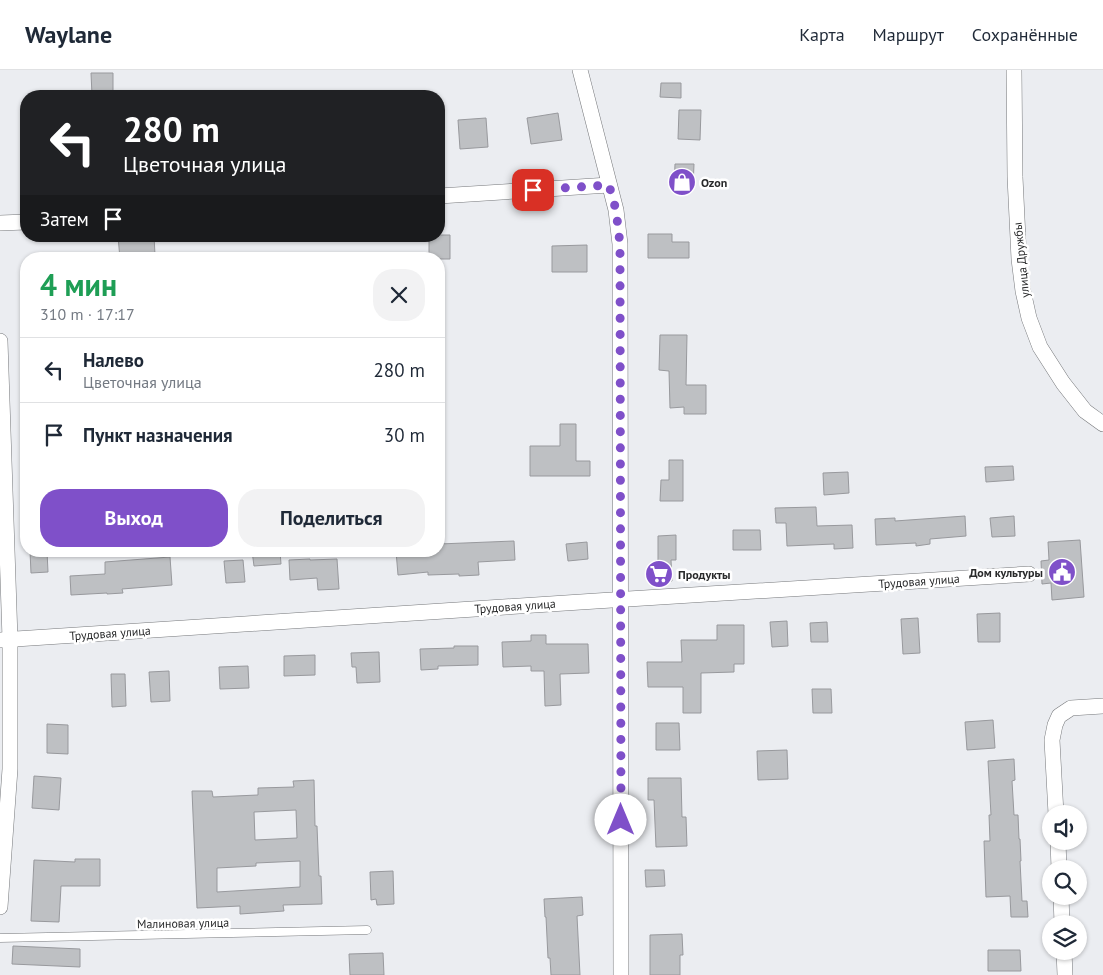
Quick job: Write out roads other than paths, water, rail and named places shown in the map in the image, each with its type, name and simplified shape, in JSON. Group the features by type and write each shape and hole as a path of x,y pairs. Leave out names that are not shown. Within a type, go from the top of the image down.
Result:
{"street":[{"path":"580,70 616,210 620,244 621,975"},
{"name":"улица Дружбы","path":"1014,70 1015,177 1022,291 1029,318 1040,347 1063,383 1085,411 1103,424"},
{"path":"445,196 609,185"},
{"path":"0,223 20,222"},
{"path":"0,340 5,640 10,769 0,907"},
{"name":"Трудовая улица","path":"5,640 1029,574"},
{"path":"1056,805 1052,740 1054,725 1059,716 1071,708 1103,706"},
{"path":"1064,960 1065,975"}],"lane":[{"name":"Малиновая улица","path":"0,938 367,930"}],"place":[{"name":"Ozon","path":"682,182"},
{"name":"Дом культуры","path":"1062,572"},
{"name":"Продукты","path":"659,574"}]}
